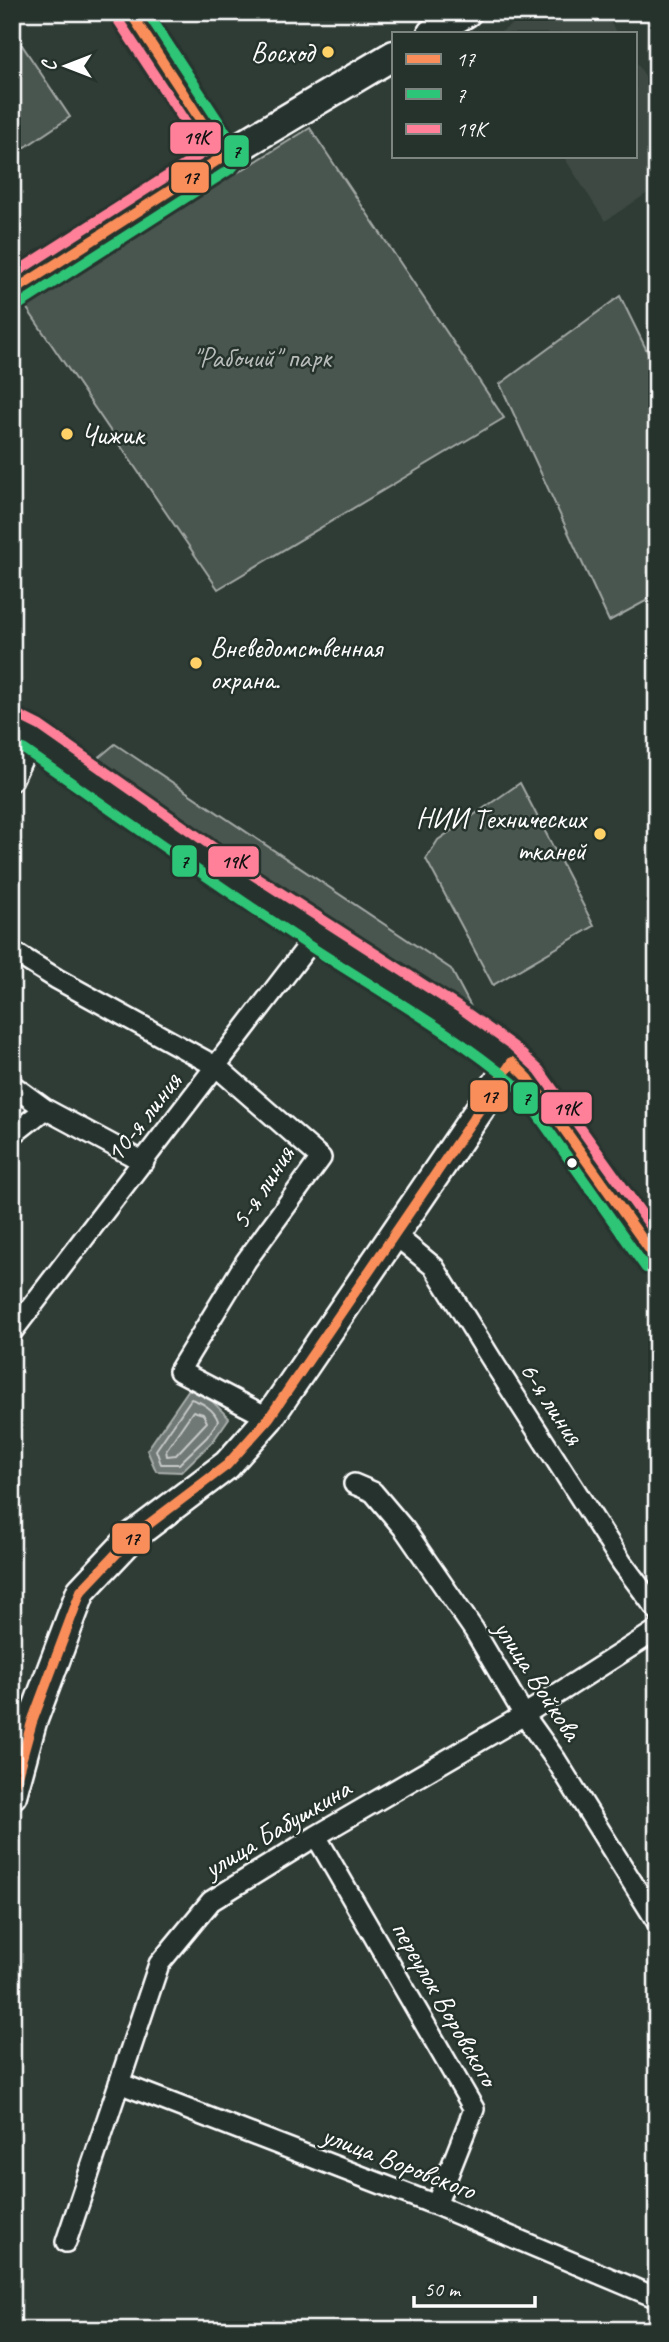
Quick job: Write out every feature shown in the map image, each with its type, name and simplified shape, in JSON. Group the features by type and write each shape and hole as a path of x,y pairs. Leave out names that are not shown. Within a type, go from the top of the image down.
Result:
{"street":[{"path":"130,12 224,156"},
{"path":"434,32 467,12"},
{"path":"12,292 224,156 392,56"},
{"path":"12,781 22,733 317,934 468,1028 528,1078 657,1260"},
{"name":"10-я линия","path":"12,1332 317,934"},
{"name":"5-я линия","path":"12,951 57,979 217,1067 321,1158 246,1261 179,1371 269,1418"},
{"path":"12,1795 33,1722 81,1591 133,1536 227,1465 269,1418 512,1062"},
{"path":"12,1085 45,1109 144,1162"},
{"path":"12,1135 45,1109"},
{"name":"6-я линия","path":"394,1234 435,1267 592,1516 657,1610"},
{"name":"улица Войкова","path":"354,1483 373,1492 405,1530 474,1630 524,1715 556,1760 657,1922"},
{"name":"улица Бабушкина","path":"66,2242 159,1964 211,1901 316,1836 524,1715 657,1630"},
{"name":"переулок Воровского","path":"316,1836 474,2109 436,2205"},
{"name":"улица Воровского","path":"119,2084 436,2205 657,2298"}],"shaded area":[{"path":"531,12 604,12 616,32 501,32"},
{"path":"638,65 657,94 657,187 605,221 564,158 638,158"}],"green space":[{"path":"12,30 70,117 12,156"},
{"name":"\"Рабочий\" парк","path":"310,128 504,418 218,589 24,304"},
{"path":"620,296 650,357 657,357 657,595 609,621 500,384"},
{"path":"115,744 451,969 480,1024 96,760"},
{"path":"520,783 594,926 493,985 426,859 438,840"}],"water":[{"path":"189,1389 212,1401 229,1418 213,1441 181,1472 156,1471 147,1450"}],"transit line":[{"name":"17","path":"12,292 224,156 130,12"},
{"name":"7","path":"20,304 232,168 237,162 236,148 147,12"},
{"name":"19К","path":"12,275 205,152 118,20"},
{"name":"19К","path":"18,715 40,726 253,875 460,1008 513,1046 539,1070 657,1235"},
{"name":"7","path":"12,744 25,750 302,941 439,1028 518,1087 646,1268"},
{"name":"17","path":"12,1794 32,1722 81,1591 133,1536 227,1465 269,1418 512,1062 528,1078 657,1260"}],"place":[{"name":"Восход","path":"328,52"},
{"name":"Чижик","path":"67,434"},
{"name":"Вневедомственная охрана.","path":"196,663"},
{"name":"НИИ Технических тканей","path":"600,834"}]}
